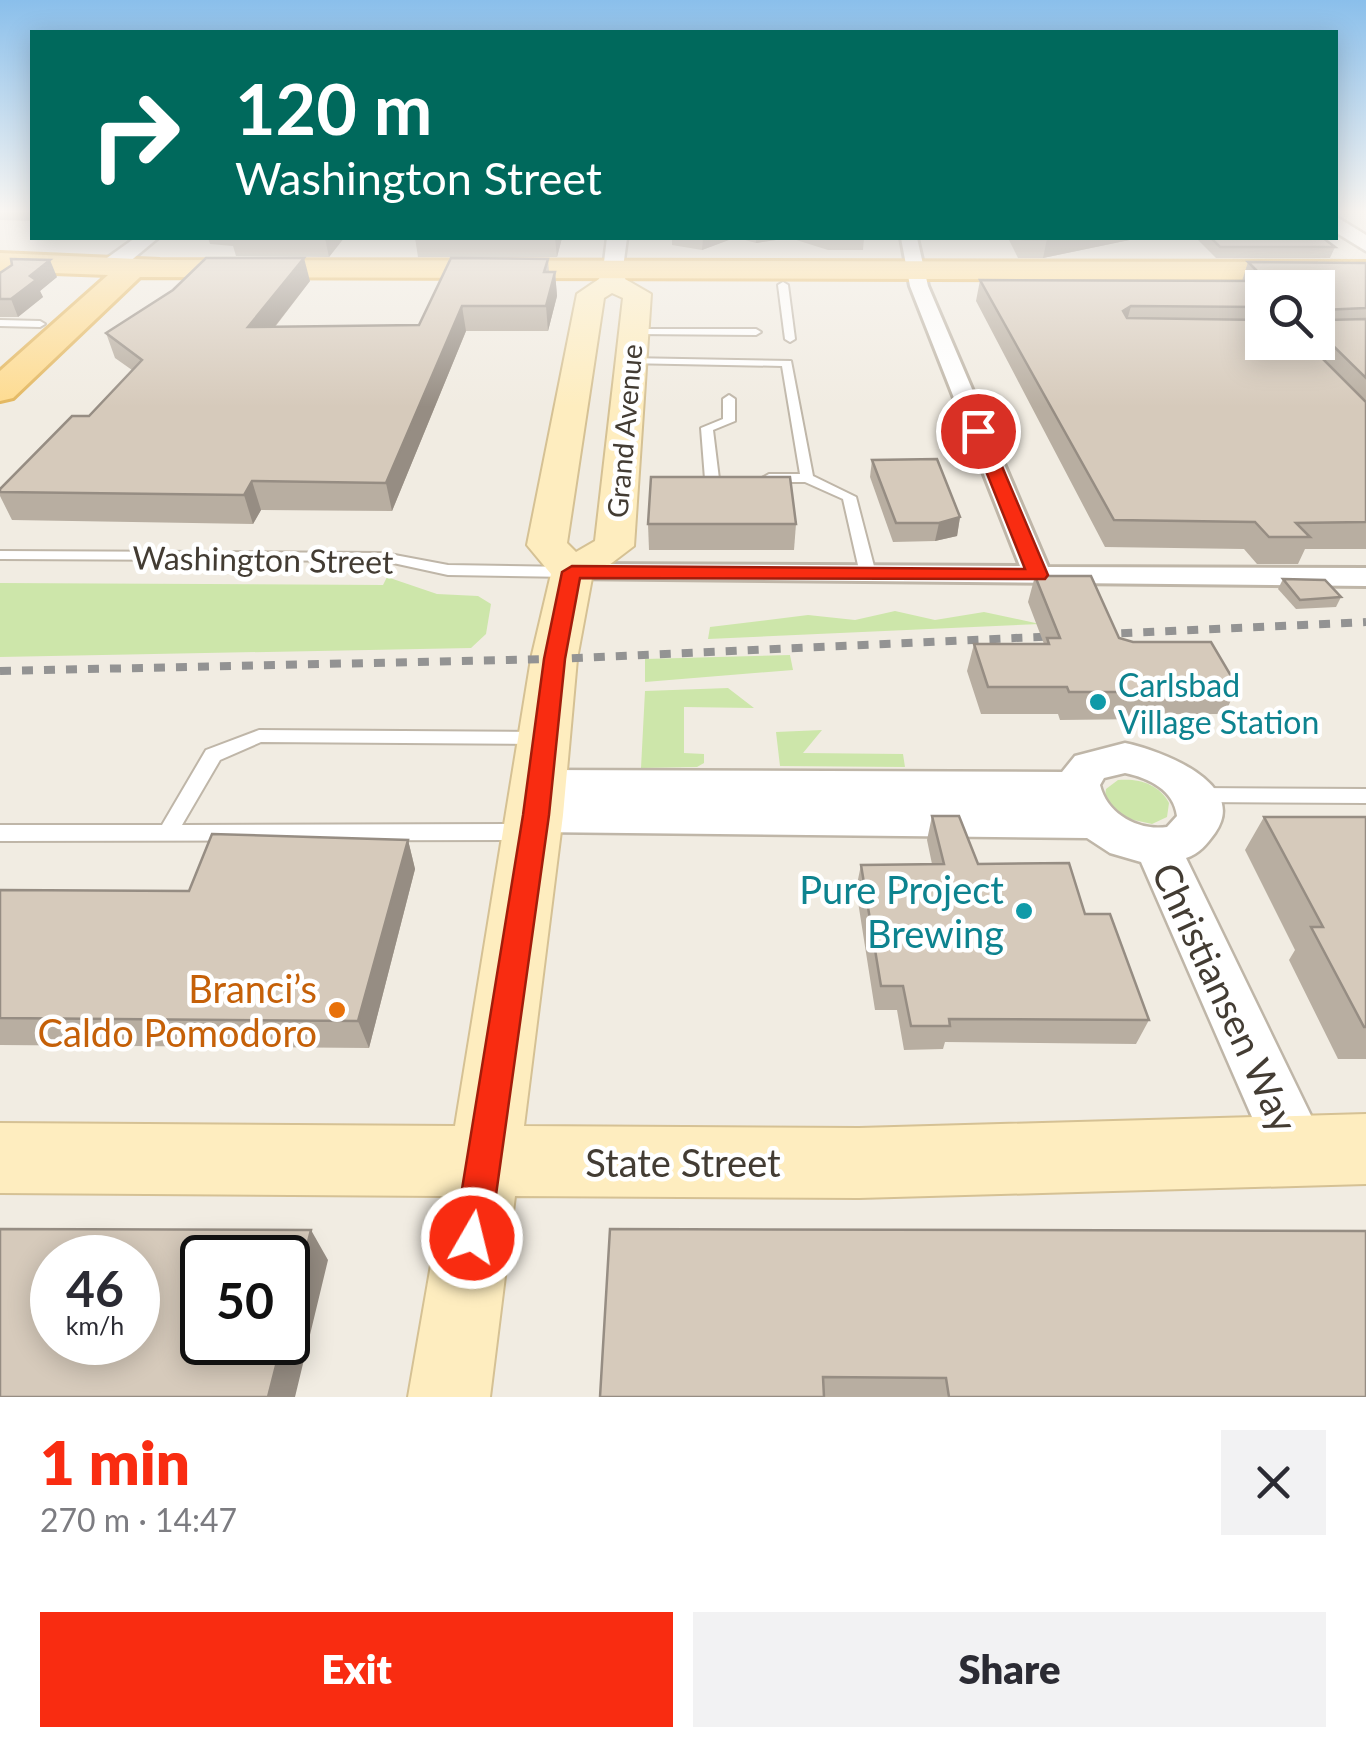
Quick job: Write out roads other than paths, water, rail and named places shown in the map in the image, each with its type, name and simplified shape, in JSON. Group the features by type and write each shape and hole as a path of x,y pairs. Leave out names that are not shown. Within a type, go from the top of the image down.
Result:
{"main road":[{"path":"0,278 51,276"},
{"path":"0,355 110,276"},
{"path":"0,390 111,276"},
{"path":"478,276 1366,286"},
{"path":"612,277 783,285 1098,276"},
{"name":"Grand Avenue","path":"612,277 636,294 631,346 630,478 614,546 572,572 548,545 591,294 612,277"},
{"path":"449,1397 572,572"},
{"name":"State Street","path":"0,1158 859,1163 1366,1150"}],"street":[{"path":"918,279 1038,575"},
{"name":"Washington Street","path":"572,572 1366,576"},
{"path":"538,793 1085,804 1123,839 1157,846 1173,844 1195,830 1200,820 1194,795 1165,769 1125,758 1090,764 1085,804"},
{"name":"Christiansen Way","path":"1157,846 1296,1149"}],"lane":[{"path":"783,285 790,338"},
{"path":"0,323 40,324"},
{"path":"631,346 756,332"},
{"path":"631,346 787,363 807,478"},
{"path":"712,479 707,428 730,420 729,400"},
{"path":"750,478 807,478 848,497 868,574"},
{"path":"690,479 731,479"},
{"name":"Washington Street","path":"0,555 384,557 448,570 572,572"},
{"path":"168,832 213,755 259,736 538,793"},
{"path":"0,832 168,832 538,793"},
{"path":"1194,795 1366,796"}],"railway":[{"path":"0,671 554,659 1366,622"}],"place":[{"name":"Carlsbad Village Station","path":"1098,702"},
{"name":"Pure Project Brewing","path":"1024,911"},
{"name":"Branci’s Caldo Pomodoro","path":"337,1010"}]}
